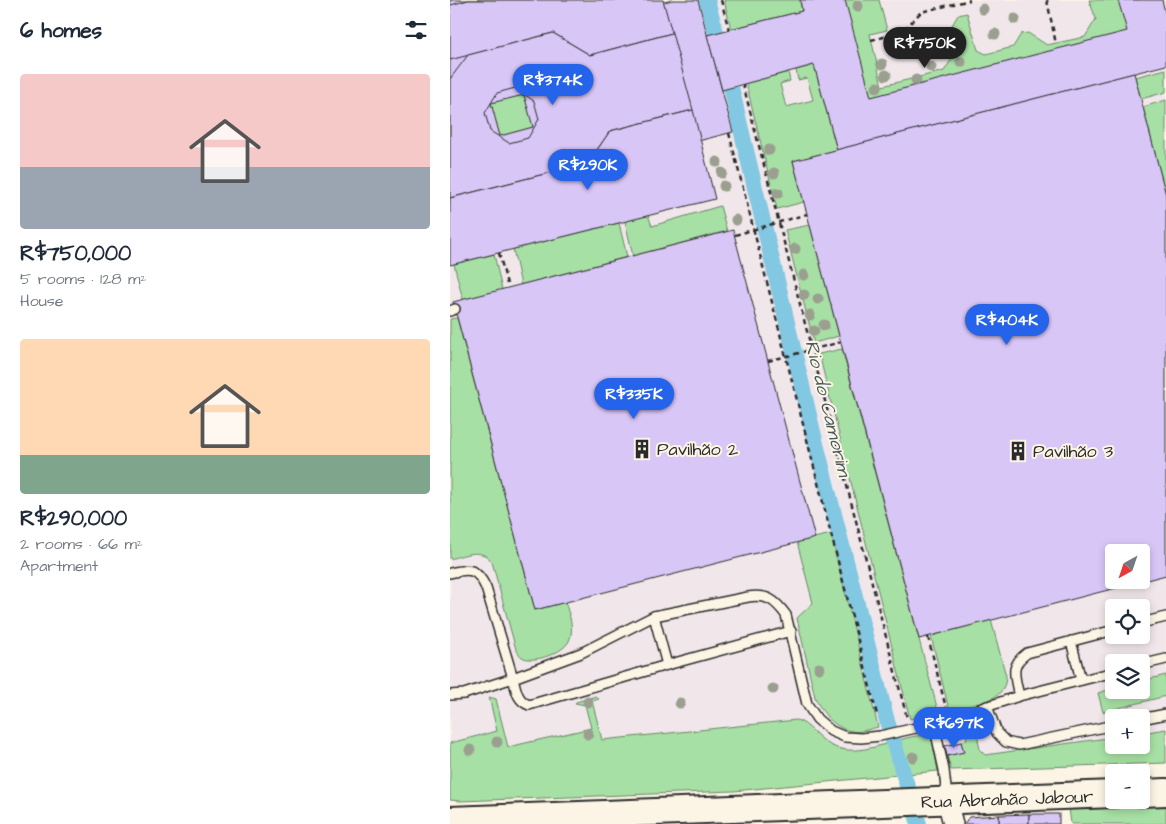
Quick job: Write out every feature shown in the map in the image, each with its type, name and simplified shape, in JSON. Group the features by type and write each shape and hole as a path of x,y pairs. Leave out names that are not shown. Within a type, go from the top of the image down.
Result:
{"street":[{"path":"1150,793 1166,792"},
{"name":"Rua Abrahão Jabour","path":"450,820 891,804 945,808 1105,795"}],"lane":[{"path":"450,573 473,570 481,578 486,588 519,698 529,705 791,630"},
{"path":"450,695 464,694 581,653 654,616 759,595 770,598 779,605 786,615 807,704 816,719 831,731 844,737 880,736 934,724 1020,696 1105,674"},
{"path":"654,616 667,665"},
{"path":"1150,621 1166,617"},
{"path":"1020,696 1014,670 1019,659 1027,653 1105,633"},
{"path":"1071,642 1081,680"},
{"path":"1150,663 1166,659"},
{"path":"987,706 997,733 1006,742 1018,745 1105,727"},
{"path":"1150,717 1166,714"},
{"path":"934,724 944,770 945,808"}],"path":[{"path":"721,0 729,30"},
{"path":"949,0 950,5"},
{"path":"872,40 901,33 921,12 970,0"},
{"path":"1047,0 1056,44"},
{"path":"743,84 907,730"},
{"path":"730,132 877,715"},
{"path":"734,235 807,214"},
{"path":"499,253 508,288"},
{"path":"768,361 841,342"},
{"path":"928,637 948,719"}],"shaded area":[{"path":"450,0 1166,0 1166,763 944,770 734,791 450,800"}],"green space":[{"path":"724,0 800,0 802,11 731,29"},
{"path":"826,0 879,0 887,30 870,34 882,86 944,71 955,54 948,32 958,15 967,13 978,50 986,54 1013,47 1021,34 1028,33 1047,45 1085,37 1096,19 1089,0 1141,0 1153,47 857,123"},
{"path":"814,65 837,150 793,161 804,202 777,209 746,83 788,72 790,81 780,84 786,107 813,100 807,78 798,80 796,70"},
{"path":"1166,69 1166,92 1141,99 1135,77"},
{"path":"515,88 534,101 539,119 528,138 509,143 490,131 485,113 497,93"},
{"path":"1166,100 1166,195 1143,107"},
{"path":"720,206 727,231 633,256 625,221 648,215 652,226"},
{"path":"619,223 627,257 521,285 513,249"},
{"path":"810,225 839,336 814,343 785,230"},
{"path":"494,254 502,290 463,300 454,264"},
{"path":"457,318 535,610 565,602 570,616 571,636 569,641 556,653 542,658 524,658 517,651 492,562 488,557 473,553 450,559 450,319"},
{"path":"842,349 938,711 910,719 819,354"},
{"path":"831,534 878,727 861,731 851,731 839,727 829,719 818,703 797,618 813,603 797,542"},
{"path":"991,620 1006,676 1004,685 1000,692 986,701 949,710 931,636"},
{"path":"1166,675 1166,696 1115,709 1105,709 1103,712 1098,693 1105,691 1105,699 1150,699 1150,679"},
{"path":"596,696 599,699 592,701 602,740 796,720 806,725 825,742 837,748 848,750 871,748 905,738 928,735 932,739 938,771 734,791 450,800 450,743 497,731 489,697 496,699 508,747 591,728 585,705 575,703"},
{"path":"987,721 990,725 989,729 977,734 980,750 985,755 1105,738 1105,754 1150,754 1150,732 1166,729 1166,763 951,770 947,756 963,752 961,742 967,739 966,735 952,739 950,736 951,732"},
{"path":"1166,804 1166,824 1071,824 1069,808 1105,807 1105,809 1150,809 1150,805"}],"building":[{"path":"450,0 531,0 540,34 672,0 698,0 733,132 450,205","holes":["524,95 533,127 500,136 491,103"]},
{"path":"468,0 663,0 672,33 590,55 553,33 450,60 450,2 451,5"},
{"path":"800,0 845,0 871,97 1127,31 1118,0 1162,0 1166,16 1166,65 837,150 814,65 722,90 707,35 802,11"},
{"path":"553,33 590,55 672,33 693,110 610,131 588,163 450,198 450,79 468,55","holes":["515,88 534,101 539,119 528,138 509,143 490,131 485,113 497,93"]},
{"name":"Pavilhão 3","path":"1134,73 1166,195 1166,575 1150,579 1150,544 1105,544 1105,589 1112,589 919,639 793,161"},
{"path":"693,110 715,199 450,265 450,198 588,163 610,131"},
{"name":"Pavilhão 2","path":"733,230 815,538 535,610 453,302"},
{"path":"961,742 964,752 947,756 945,746"},
{"path":"1029,814 1029,824 999,824 999,815"},
{"path":"1029,814 1059,814 1059,824 1029,824"},
{"path":"999,815 999,824 964,824 969,817"}],"waterway":[{"name":"Rio do Camorim","path":"707,0 731,87 814,436 887,721 919,824"}],"place":[{"name":"Pavilhão 2","path":"642,449"},
{"name":"Pavilhão 3","path":"1018,451"}]}
